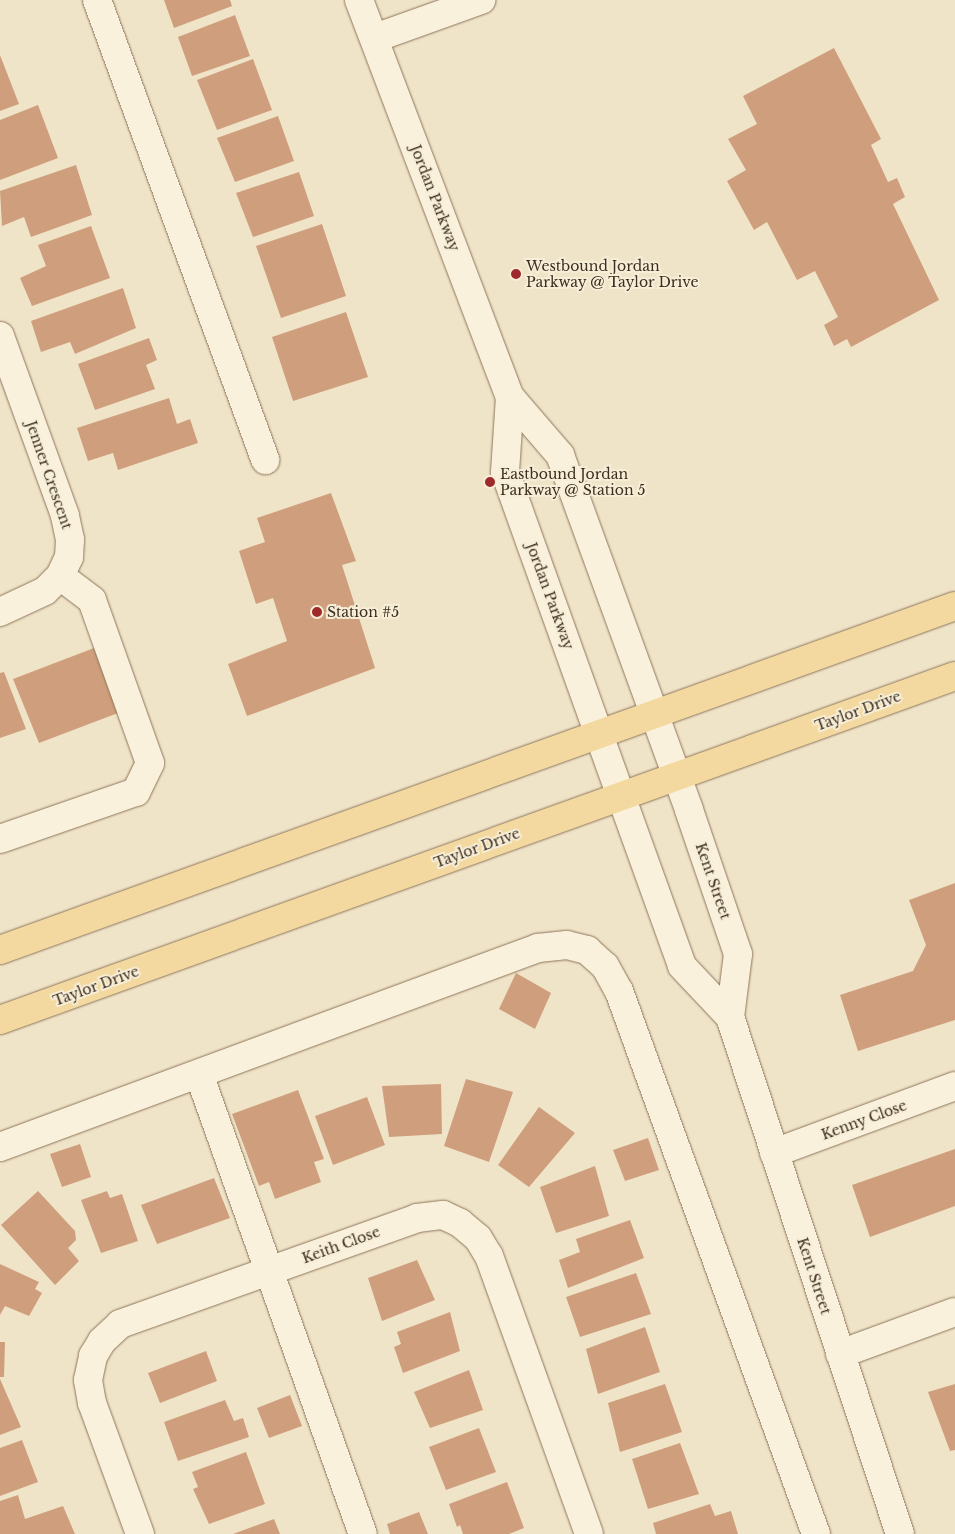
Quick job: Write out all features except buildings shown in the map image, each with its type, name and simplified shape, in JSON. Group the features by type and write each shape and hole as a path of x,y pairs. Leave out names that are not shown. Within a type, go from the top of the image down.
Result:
{"main road":[{"path":"0,950 955,606"},
{"name":"Taylor Drive","path":"0,1020 955,676"}],"street":[{"path":"97,0 265,460"},
{"name":"Jordan Parkway","path":"359,0 510,397 560,455 654,716"},
{"path":"375,38 481,0"},
{"name":"Jenner Crescent","path":"0,336 65,516 70,539 69,557 60,576 45,591 0,612"},
{"name":"Jordan Parkway","path":"510,397 505,472 621,796"},
{"path":"0,839 136,792 150,764 92,600 60,576"},
{"name":"Kent Street","path":"654,716 738,954 730,1017 900,1534"},
{"name":"Kent Street","path":"621,796 682,966 730,1017"},
{"path":"0,1147 538,948 567,945 587,950 606,966 619,992 816,1534"},
{"path":"199,1074 363,1534"},
{"name":"Kenny Close","path":"774,1153 955,1086"},
{"name":"Keith Close","path":"140,1534 92,1403 88,1380 92,1356 102,1341 120,1324 417,1218 443,1215 460,1223 478,1238 489,1256 590,1534"},
{"path":"840,1354 955,1312"}],"place":[{"name":"Westbound Jordan Parkway @ Taylor Drive","path":"516,274"},
{"name":"Eastbound Jordan Parkway @ Station 5","path":"490,482"},
{"name":"Station #5","path":"317,612"}]}
